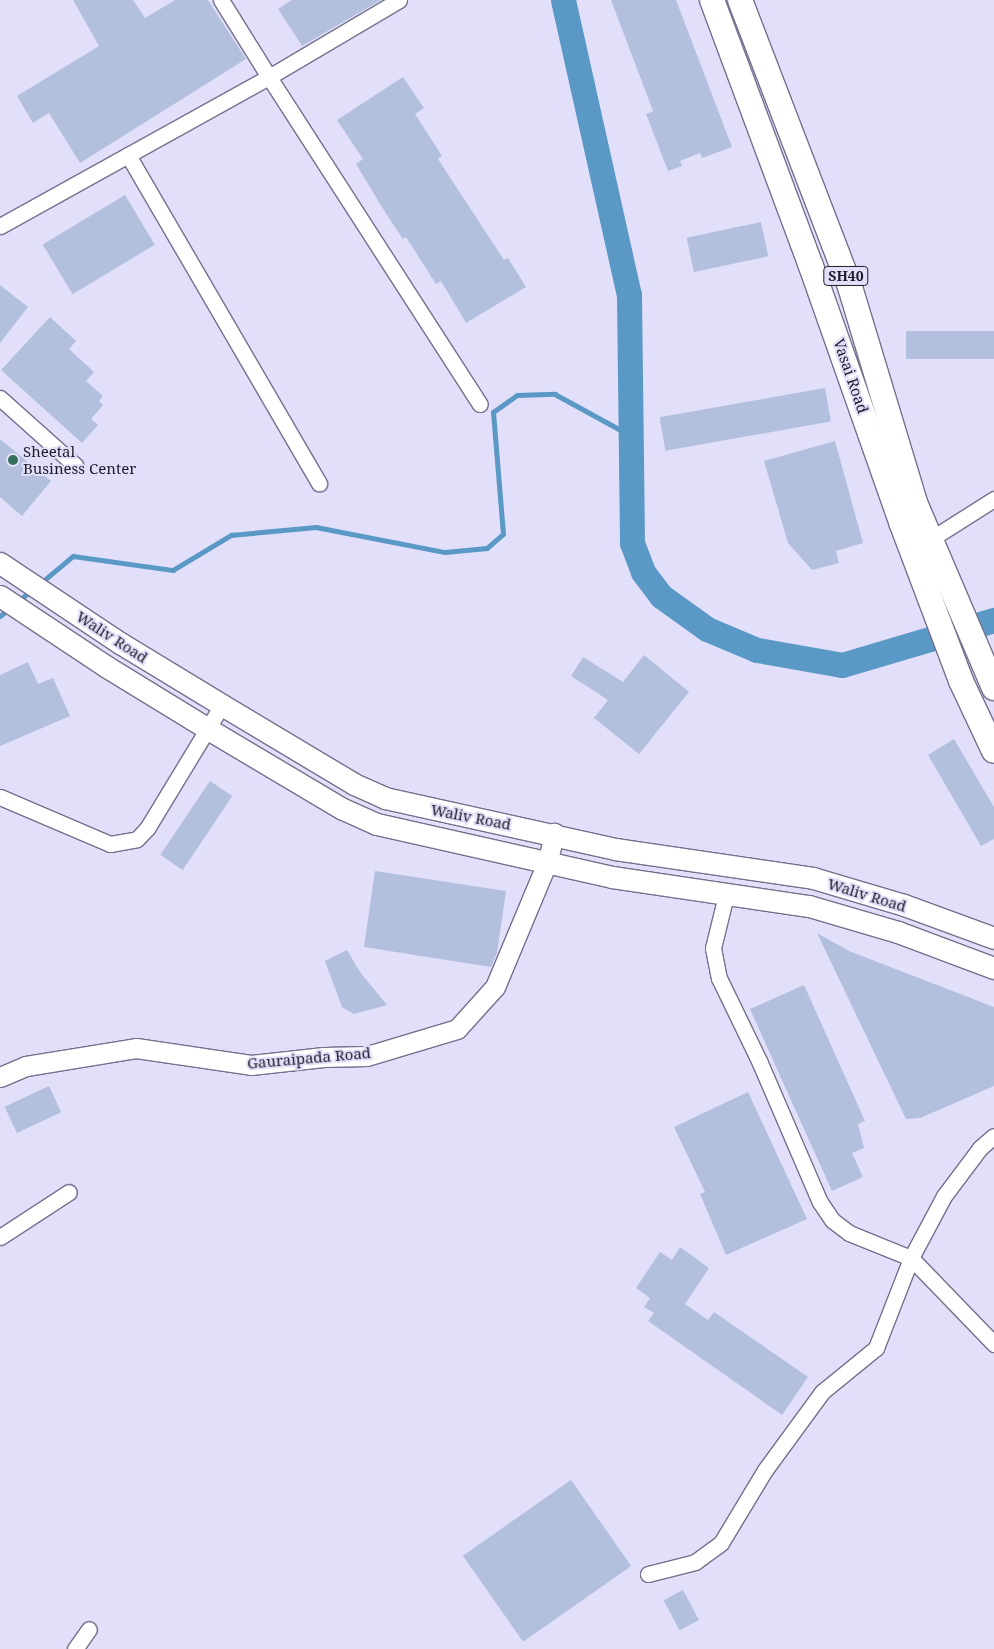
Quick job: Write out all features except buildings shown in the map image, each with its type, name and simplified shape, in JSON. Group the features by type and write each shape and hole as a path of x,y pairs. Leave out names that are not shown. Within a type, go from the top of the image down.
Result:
{"main road":[{"name":"Vasai Road","path":"712,0 925,552 994,688"},
{"name":"Vasai Road","path":"740,0 850,287 891,425 961,681 994,751"},
{"name":"Waliv Road","path":"0,563 222,706 354,784 385,798 436,811 554,832 615,848 813,878 904,905 994,938"},
{"name":"Waliv Road","path":"9,602 208,729 343,809 377,824 432,839 548,860 612,877 727,892 809,906 898,932 994,968"}],"street":[{"path":"221,0 480,404"},
{"path":"0,226 269,77 399,0"},
{"path":"128,155 319,483"},
{"path":"0,398 75,465"},
{"path":"925,552 994,499"},
{"path":"0,796 110,844 137,839 148,827 222,706"},
{"name":"Gauraipada Road","path":"0,1077 26,1066 136,1048 251,1066 367,1056 457,1029 495,987 548,860 554,832"},
{"path":"727,892 713,948 719,978 760,1063 820,1202 832,1220 848,1233 911,1258 994,1344"},
{"path":"648,1574 695,1562 721,1543 765,1470 822,1392 876,1348 911,1258 944,1196 980,1148 994,1136"},
{"path":"0,1236 69,1192"},
{"path":"75,1649 89,1630"}],"waterway":[{"path":"563,0 629,295 632,543 643,572 661,596 707,629 757,650 842,665 994,620"},
{"path":"42,582 73,556 173,570 231,535 316,527 445,552 487,548 503,534 493,412 517,395 555,394 630,435"},
{"path":"18,601 32,590"},
{"path":"0,616 9,609"}],"place":[{"name":"Sheetal Business Center","path":"13,460"}]}
